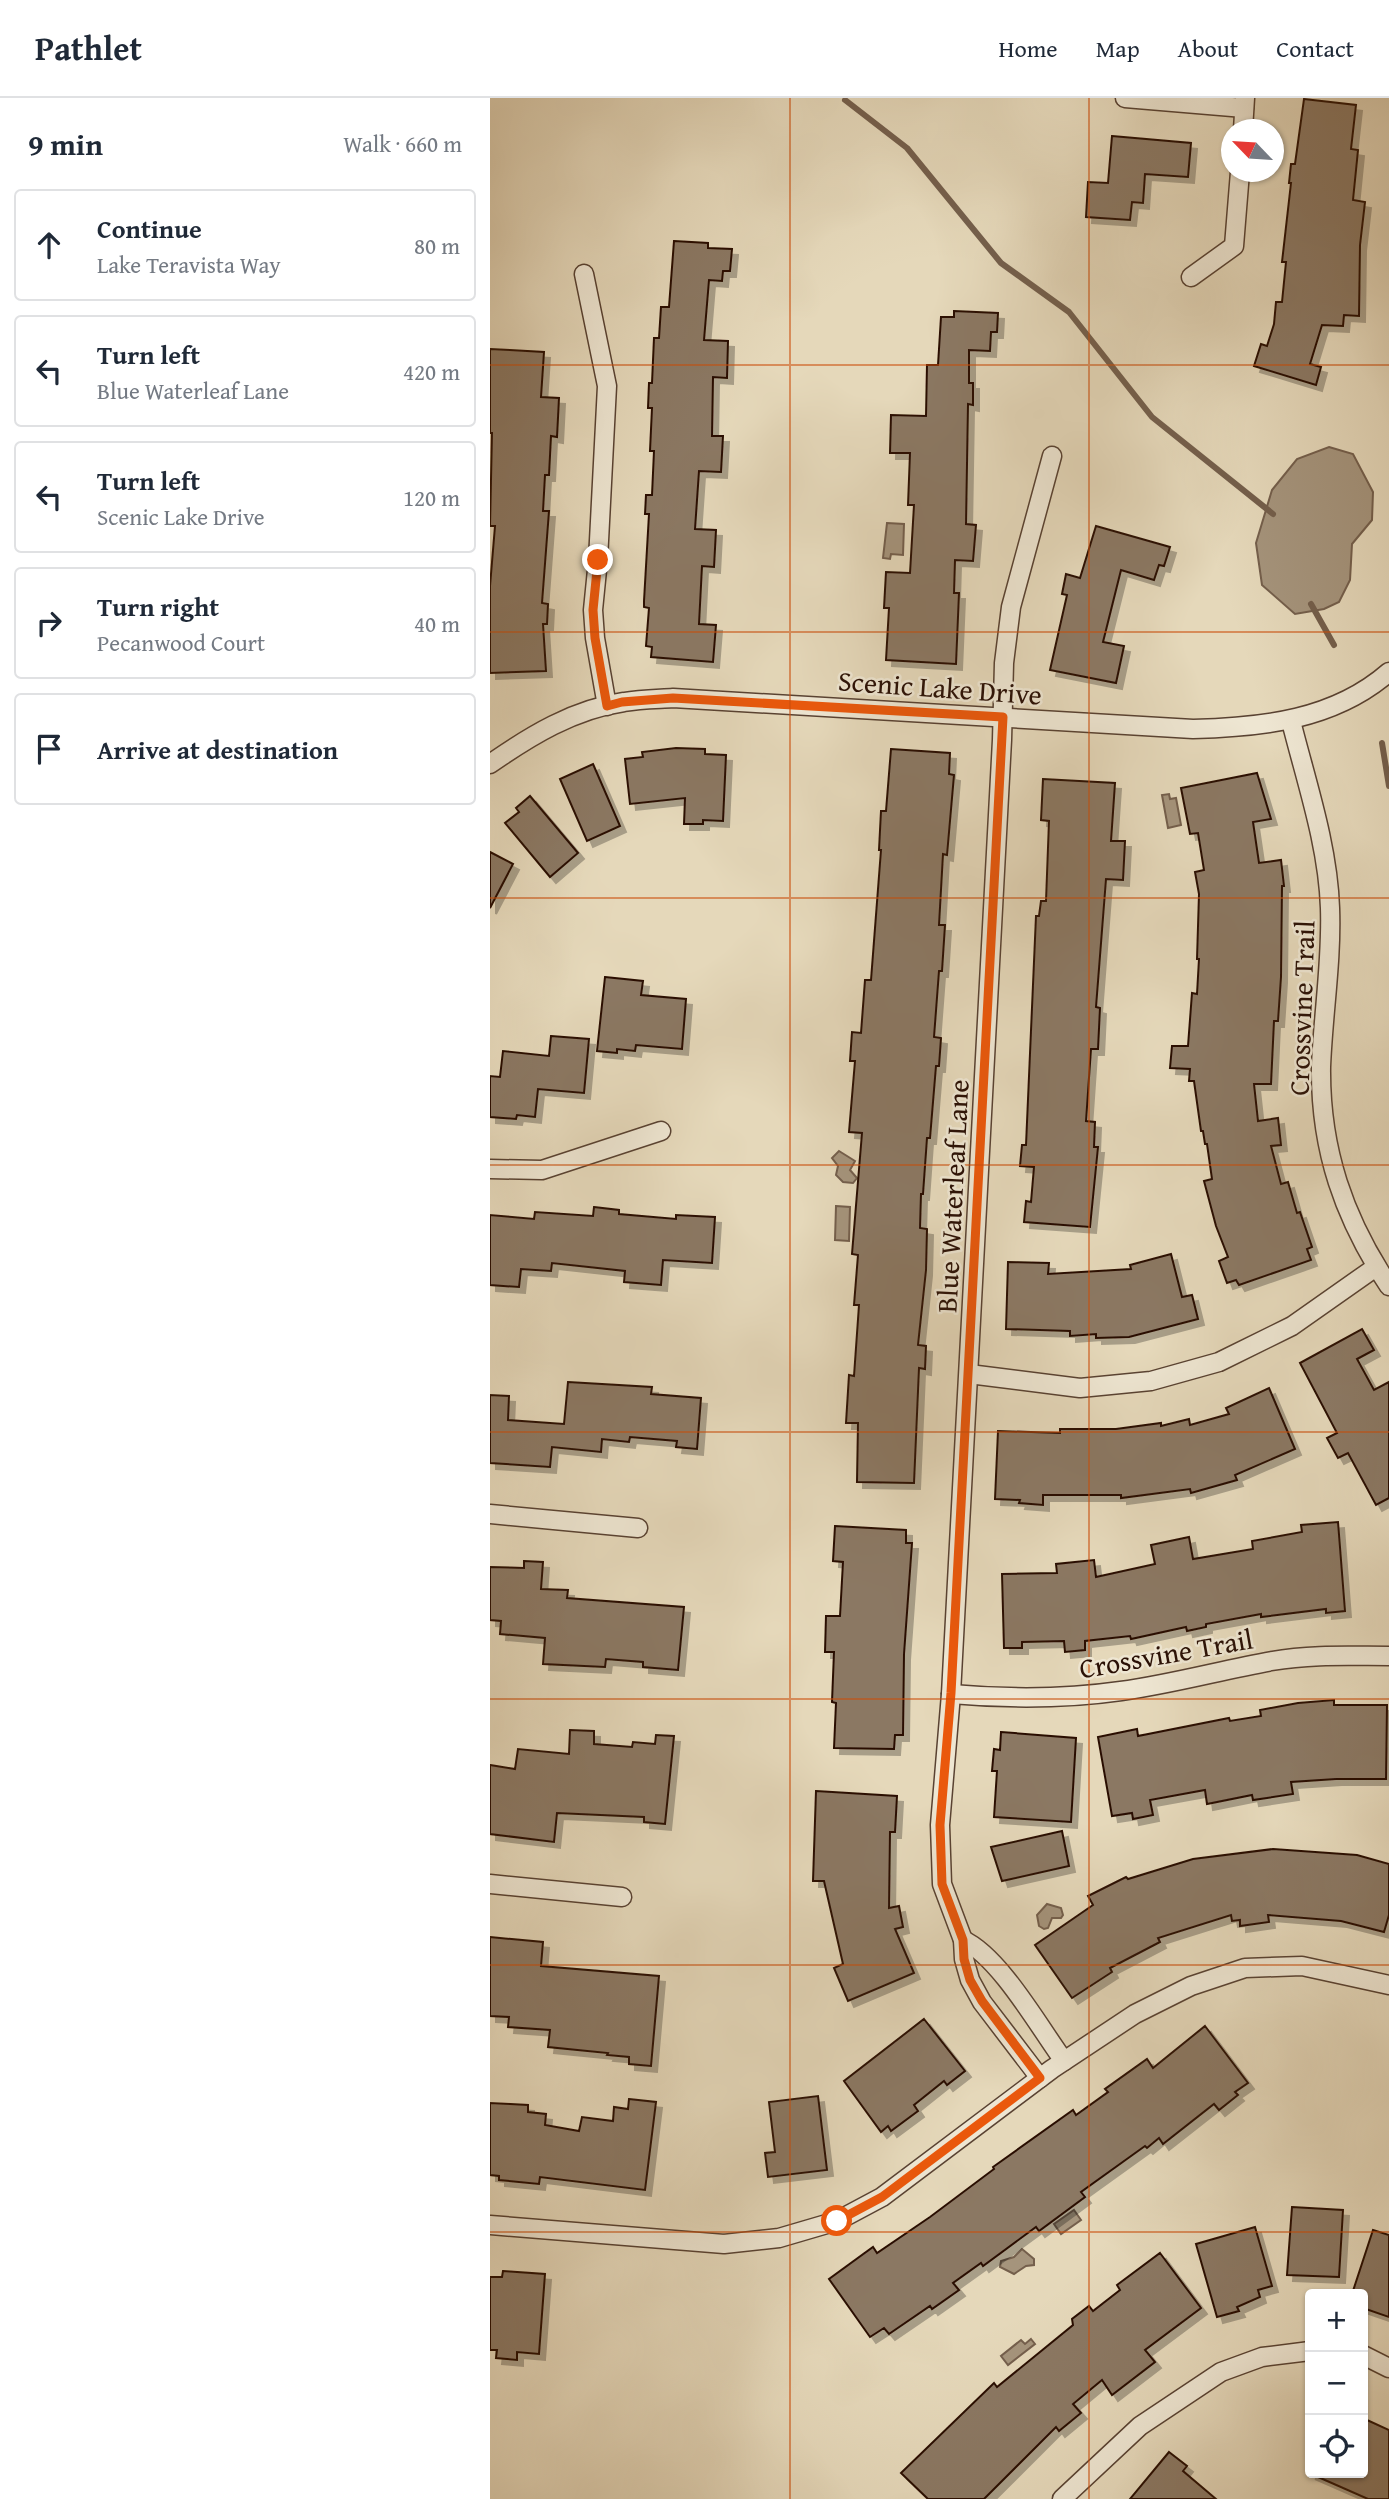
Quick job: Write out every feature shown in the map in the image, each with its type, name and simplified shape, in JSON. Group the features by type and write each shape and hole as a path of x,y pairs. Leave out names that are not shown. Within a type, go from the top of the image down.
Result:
{"street":[{"path":"1125,98 1245,103"},
{"path":"1191,277 1234,246 1239,182"},
{"path":"584,274 607,386 593,610 607,706"},
{"name":"Blue Waterleaf Lane","path":"1040,2078 982,2001 970,1980 964,1959 963,1940 942,1884 940,1825 951,1693 969,1374 1004,663 1011,607 1052,456"},
{"name":"Scenic Lake Drive","path":"490,764 530,736 572,716 622,702 673,698 1193,729 1245,728 1291,721 1334,707 1389,672"},
{"name":"Crossvine Trail","path":"1291,721 1324,856 1330,907 1321,1068 1325,1138 1352,1225 1389,1286"},
{"path":"490,1169 542,1170 661,1131"},
{"path":"969,1374 1080,1388 1151,1381 1219,1362 1292,1326 1376,1267"},
{"path":"490,1514 638,1528"},
{"name":"Crossvine Trail","path":"951,1693 1001,1698 1062,1697 1121,1691 1275,1661 1331,1655 1389,1656"},
{"path":"490,1884 622,1897"},
{"path":"963,1940 975,1945 998,1967 1065,2061"},
{"path":"490,2225 724,2244 779,2238 837,2221 882,2197 1040,2078 1136,2014 1191,1986 1245,1968 1303,1966 1389,1985"},
{"path":"1062,2499 1140,2426 1221,2372 1262,2357 1305,2352"},
{"path":"1368,2358 1389,2368"}],"shaded area":[{"path":"1329,447 1353,454 1373,492 1372,520 1352,544 1350,580 1339,602 1324,609 1295,614 1262,585 1256,543 1272,490 1297,459"},
{"path":"887,523 904,524 903,555 891,554 890,559 883,558"},
{"path":"1169,794 1170,799 1176,798 1181,825 1168,828 1162,795"},
{"path":"839,1151 855,1161 850,1170 857,1178 853,1183 843,1182 836,1175 838,1166 832,1158"},
{"path":"836,1206 850,1207 849,1241 835,1240"},
{"path":"1047,1904 1061,1908 1063,1915 1061,1918 1052,1918 1048,1928 1044,1929 1039,1926 1037,1915"},
{"path":"1074,2210 1081,2220 1061,2234 1054,2224"},
{"path":"1022,2249 1034,2259 1034,2265 1026,2266 1014,2274 1000,2267 1001,2261 1014,2257"},
{"path":"1031,2339 1035,2344 1008,2365 1001,2356 1021,2340 1025,2344"}],"building":[{"path":"1304,99 1356,105 1351,149 1358,150 1353,200 1365,202 1360,245 1359,316 1344,315 1343,326 1322,325 1310,364 1321,367 1316,385 1254,366 1261,344 1267,346 1274,324 1276,302 1282,302 1286,262 1282,262 1291,164 1295,164"},
{"path":"1112,136 1191,143 1188,177 1145,174 1143,203 1132,202 1130,220 1086,217 1088,182 1108,183"},
{"path":"674,241 708,243 708,248 732,249 730,271 723,271 722,281 709,280 704,340 728,341 727,378 713,377 712,436 723,436 721,472 699,471 695,529 716,530 714,567 702,566 699,624 716,625 713,662 651,657 652,647 646,646 649,608 644,607 644,601 649,514 645,514 646,495 652,495 654,451 650,451 652,408 648,408 649,383 652,383 654,338 659,338 661,307 669,307"},
{"path":"954,311 998,313 997,332 991,332 990,351 969,350 969,383 973,383 973,405 968,404 966,524 976,525 973,561 955,560 954,593 959,593 956,664 886,660 889,608 884,608 886,572 910,573 914,505 908,505 910,453 890,453 891,415 926,416 927,365 938,365 941,317 954,317"},
{"path":"490,349 544,352 541,397 559,398 557,437 551,436 549,475 545,475 543,511 549,511 542,603 548,604 547,624 543,624 546,671 490,673 490,586 495,526 490,526"},
{"path":"1096,526 1170,547 1164,566 1159,565 1154,580 1121,570 1103,642 1124,646 1116,683 1050,670 1067,595 1062,594 1066,574 1080,578"},
{"path":"676,748 705,749 705,754 726,755 723,821 703,820 703,824 684,824 685,798 630,804 625,759 643,757 642,752"},
{"path":"891,749 950,753 949,774 954,775 947,855 943,854 939,925 945,925 934,1037 941,1038 939,1066 936,1066 930,1138 927,1138 921,1194 920,1228 927,1229 926,1270 918,1345 926,1346 925,1369 919,1368 914,1483 857,1482 858,1423 846,1423 849,1375 854,1376 859,1305 854,1305 858,1255 852,1254 862,1133 849,1132 855,1061 850,1061 852,1032 861,1033 865,980 871,980 881,850 881,811 886,811"},
{"path":"593,764 620,826 587,841 560,779"},
{"path":"1257,773 1271,819 1253,822 1259,863 1281,860 1284,886 1278,1021 1274,1021 1271,1084 1254,1084 1258,1121 1278,1118 1281,1145 1271,1146 1281,1184 1288,1182 1297,1213 1300,1212 1312,1247 1307,1249 1311,1260 1239,1285 1236,1280 1227,1283 1219,1261 1228,1257 1216,1226 1204,1181 1212,1179 1207,1144 1201,1131 1194,1081 1189,1081 1190,1069 1170,1068 1172,1046 1188,1046 1192,993 1197,994 1199,894 1195,872 1204,870 1198,833 1190,834 1181,788"},
{"path":"1043,779 1115,783 1111,841 1125,841 1123,880 1106,879 1096,1007 1100,1008 1098,1049 1091,1049 1086,1121 1095,1122 1094,1147 1098,1147 1090,1227 1024,1222 1026,1201 1031,1202 1034,1167 1020,1166 1022,1145 1026,1145 1036,916 1039,916 1041,901 1046,901 1049,821 1041,820"},
{"path":"530,796 578,853 550,877 505,823 519,812 516,808"},
{"path":"490,852 513,864 490,908"},
{"path":"605,977 643,981 641,995 686,999 682,1049 636,1045 635,1051 597,1051"},
{"path":"551,1036 589,1039 584,1093 538,1089 535,1117 490,1117 490,1076 500,1077 503,1051 549,1056"},
{"path":"594,1207 619,1210 619,1214 676,1219 676,1215 715,1217 712,1263 663,1260 661,1285 624,1282 625,1271 552,1263 551,1271 521,1269 519,1287 490,1285 490,1215 534,1219 535,1212 593,1216"},
{"path":"1171,1254 1182,1297 1192,1295 1198,1319 1129,1337 1096,1338 1096,1334 1070,1336 1070,1331 1006,1329 1008,1262 1049,1263 1048,1274 1131,1269 1130,1265"},
{"path":"1362,1329 1374,1350 1357,1359 1374,1390 1389,1382 1389,1498 1376,1505 1348,1453 1338,1458 1327,1438 1337,1433 1300,1363"},
{"path":"568,1382 652,1387 651,1394 701,1398 697,1449 676,1447 677,1441 630,1437 629,1442 602,1439 601,1452 552,1447 550,1467 490,1463 490,1395 509,1396 508,1420 564,1424"},
{"path":"1269,1388 1295,1449 1235,1475 1237,1480 1191,1493 1190,1489 1121,1498 1121,1495 1043,1495 1043,1505 1019,1503 1020,1500 995,1499 998,1431 1060,1433 1060,1429 1116,1429 1161,1423 1161,1426 1189,1419 1190,1425 1229,1414 1226,1408"},
{"path":"1338,1522 1345,1611 1326,1613 1326,1609 1261,1617 1261,1614 1206,1624 1206,1627 1187,1631 1186,1627 1131,1639 1130,1636 1085,1641 1085,1650 1065,1652 1064,1641 1022,1642 1022,1648 1004,1648 1002,1574 1057,1573 1056,1564 1094,1560 1096,1577 1155,1564 1151,1545 1189,1537 1193,1559 1253,1549 1252,1541 1302,1532 1301,1525"},
{"path":"835,1526 906,1530 906,1543 912,1543 904,1654 903,1735 895,1735 894,1749 834,1748 834,1652 825,1652 826,1616 840,1616 843,1562 833,1561"},
{"path":"524,1561 543,1562 541,1589 568,1590 567,1598 684,1607 678,1670 643,1667 643,1662 606,1659 605,1667 543,1664 545,1638 500,1634 501,1621 490,1620 490,1567 524,1568"},
{"path":"1334,1700 1334,1705 1387,1705 1386,1779 1291,1782 1293,1794 1253,1800 1252,1795 1207,1804 1205,1790 1150,1800 1153,1815 1133,1819 1132,1813 1112,1816 1098,1737 1137,1729 1138,1736 1229,1718 1230,1721 1261,1716 1260,1710 1298,1703"},
{"path":"570,1730 594,1731 594,1744 632,1747 633,1742 655,1744 656,1735 674,1736 665,1824 644,1822 644,1817 557,1813 554,1842 490,1834 490,1765 515,1769 518,1749 569,1754"},
{"path":"1001,1732 1076,1738 1071,1822 994,1817 997,1771 992,1771 994,1749 1000,1750"},
{"path":"816,1791 897,1796 895,1832 890,1832 889,1908 899,1906 903,1927 895,1929 914,1973 848,2001 834,1968 843,1964 824,1881 813,1881"},
{"path":"1062,1831 1069,1866 1002,1881 991,1847"},
{"path":"1273,1849 1357,1855 1389,1864 1389,1915 1384,1932 1341,1921 1268,1915 1269,1922 1240,1926 1240,1920 1232,1921 1231,1915 1158,1938 1160,1942 1110,1968 1112,1972 1072,1998 1035,1945 1093,1905 1088,1896 1126,1877 1128,1879 1193,1859"},
{"path":"490,1937 543,1942 541,1966 659,1976 651,2066 629,2064 629,2057 607,2055 608,2053 548,2047 550,2030 508,2027 509,2017 490,2016"},
{"path":"924,2019 965,2071 947,2085 944,2081 914,2105 918,2111 891,2131 888,2126 881,2132 844,2081"},
{"path":"1205,2026 1248,2083 1235,2092 1238,2095 1219,2110 1214,2104 1163,2144 1159,2138 1147,2148 1145,2146 1081,2192 1085,2197 1039,2231 1036,2227 983,2266 981,2263 953,2283 959,2290 932,2309 930,2306 889,2334 884,2328 870,2337 829,2279 873,2247 877,2253 930,2217 994,2169 993,2167 1073,2110 1076,2115 1108,2092 1105,2089 1147,2059 1153,2068"},
{"path":"818,2096 827,2170 768,2177 765,2153 775,2152 769,2102"},
{"path":"629,2099 656,2102 645,2190 540,2177 539,2184 499,2180 499,2176 490,2175 490,2103 528,2105 528,2112 546,2114 545,2125 579,2131 582,2117 613,2121 614,2107 628,2109"},
{"path":"1292,2207 1343,2210 1339,2277 1287,2275"},
{"path":"1255,2227 1272,2286 1258,2290 1260,2297 1237,2307 1239,2311 1217,2317 1196,2244"},
{"path":"1373,2230 1389,2235 1389,2317 1368,2310 1368,2289 1354,2289"},
{"path":"1160,2253 1201,2308 1145,2350 1155,2362 1112,2395 1102,2380 1073,2404 1081,2413 1059,2431 1056,2427 984,2499 928,2499 901,2473 994,2383 997,2387 1073,2325 1072,2319 1089,2306 1093,2311 1120,2290 1117,2285"},
{"path":"503,2271 545,2274 539,2354 517,2352 517,2360 496,2358 497,2350 490,2350 490,2277 502,2277"},
{"path":"1368,2420 1389,2430 1389,2499 1368,2499 1320,2478 1368,2478"},
{"path":"1169,2452 1187,2466 1183,2471 1216,2499 1130,2499"}],"waterway":[{"path":"845,100 907,148 1001,263 1069,312 1152,417 1273,514"},
{"path":"1311,604 1334,645"},
{"path":"1382,743 1389,786"}],"route":[{"path":"598,560 593,610 607,706 622,702 673,698 1003,717 951,1693 940,1825 942,1884 963,1940 964,1959 970,1980 982,2001 1040,2078 882,2197 837,2221"}]}
